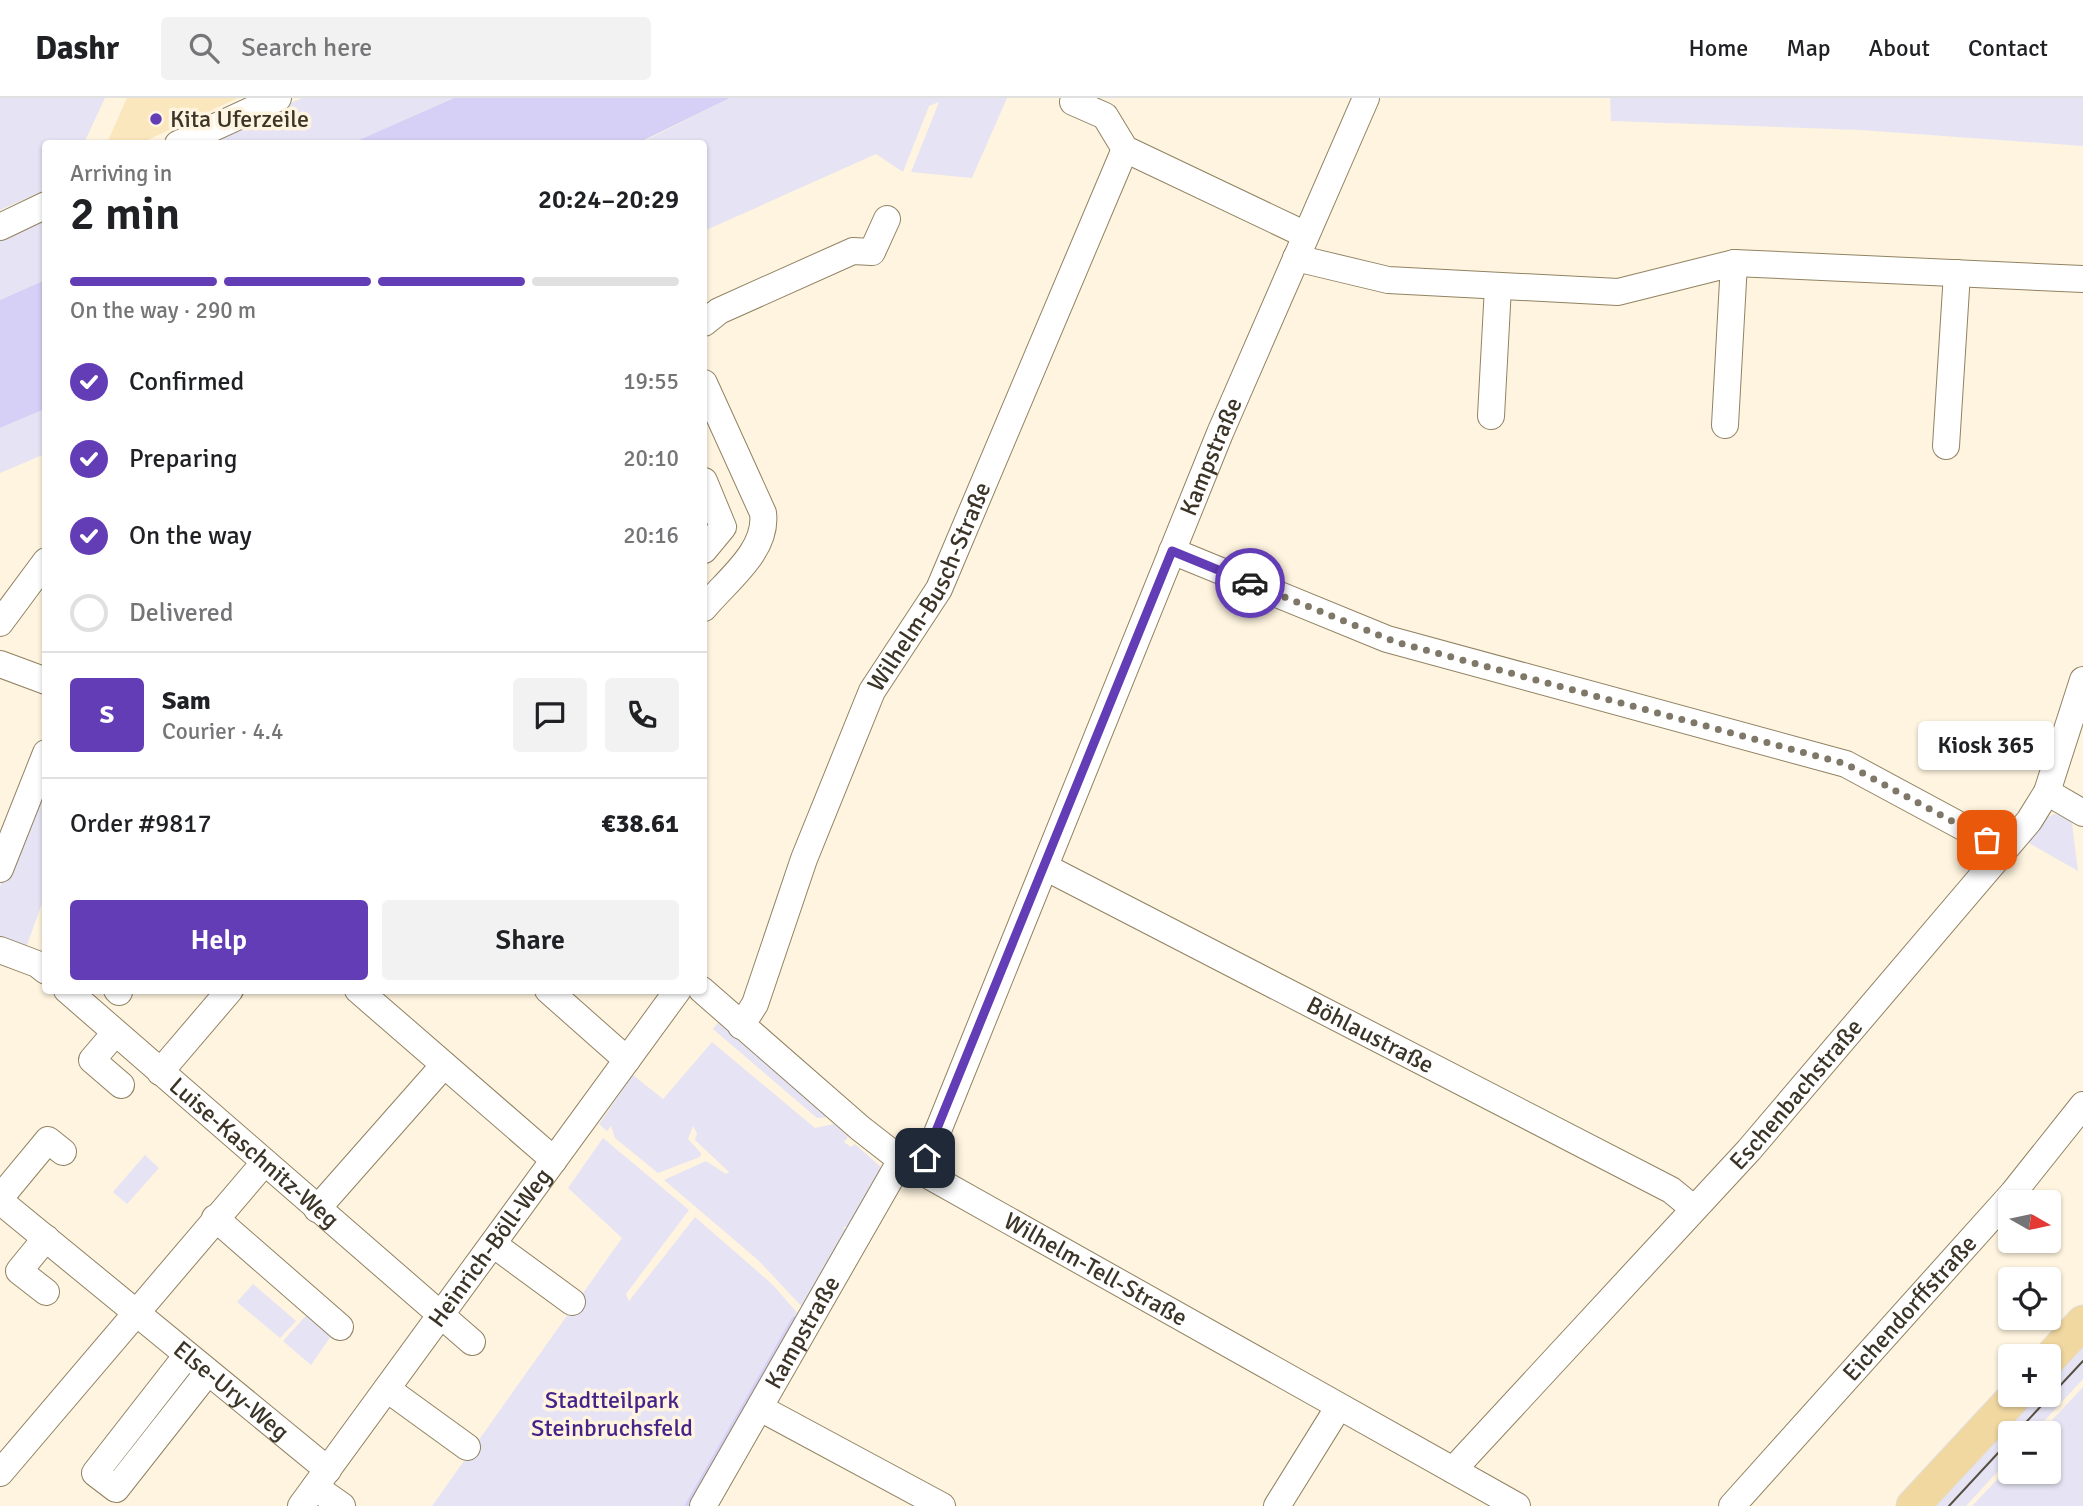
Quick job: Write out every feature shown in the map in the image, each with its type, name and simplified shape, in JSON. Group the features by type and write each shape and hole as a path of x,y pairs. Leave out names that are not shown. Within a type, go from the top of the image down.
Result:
{"main road":[{"path":"2061,1346 2083,1322"},
{"path":"1913,1506 2005,1407"}],"street":[{"path":"187,140 278,98"},
{"name":"Kampstraße","path":"703,1506 910,1164 933,1143 1172,551 1366,98"},
{"path":"1073,102 1105,116 1125,149 1301,246 1388,280 1618,292 1734,263 2083,279"},
{"name":"Wilhelm-Busch-Straße","path":"741,1026 755,1004 804,859 872,691 940,589 1125,149"},
{"path":"0,227 42,207"},
{"path":"707,321 719,311 853,251 872,252 887,219"},
{"path":"1725,425 1734,263"},
{"path":"1946,446 1957,273"},
{"path":"1492,416 1498,286"},
{"path":"707,399 763,513 765,529 758,544 707,604"},
{"path":"707,488 723,527 707,546"},
{"path":"1172,551 1387,639 1846,764 1987,840 2002,851"},
{"path":"0,623 42,566"},
{"path":"0,664 42,680"},
{"name":"Eschenbachstraße","path":"1453,1470 1749,1150 2029,821 2047,792 2082,683"},
{"path":"0,869 6,832 42,761"},
{"path":"2047,792 2083,813"},
{"name":"Böhlaustraße","path":"1045,867 1671,1190 1693,1208"},
{"path":"0,950 42,968"},
{"name":"Luise-Kaschnitz-Weg","path":"77,994 111,1029 439,1317 471,1342"},
{"path":"160,1072 227,994"},
{"path":"369,994 444,1065 554,1160"},
{"path":"553,994 627,1060"},
{"name":"Heinrich-Böll-Weg","path":"315,1488 675,994"},
{"name":"Wilhelm-Tell-Straße","path":"706,994 741,1026 910,1164 1338,1408 1517,1506"},
{"path":"70,1067 111,1029"},
{"path":"111,1029 92,1060 121,1085"},
{"path":"317,1209 444,1065"},
{"name":"Eichendorffstraße","path":"1732,1506 2013,1193 2083,1105"},
{"path":"0,1200 48,1140 63,1152"},
{"path":"0,1473 135,1311 264,1163"},
{"name":"Else-Ury-Weg","path":"0,1200 208,1372 315,1488 342,1506"},
{"path":"215,1218 340,1327"},
{"path":"0,1271 40,1234"},
{"path":"40,1234 19,1271 46,1292"},
{"path":"493,1244 572,1302"},
{"path":"187,1354 92,1477 113,1494 208,1372"},
{"path":"387,1389 467,1447"},
{"path":"760,1408 942,1506"},
{"path":"1277,1506 1338,1408"}],"shaded area":[{"name":"Kita Uferzeile","path":"127,98 238,98 147,140 108,140"},
{"path":"454,98 730,98 644,140 359,140"},
{"path":"42,281 42,410 0,428 0,300"}],"green space":[{"path":"0,98 105,98 85,140 42,140 42,191 0,210"},
{"path":"302,98 454,98 359,140 210,140"},
{"path":"730,98 1007,98 972,178 911,172 939,102 929,106 903,172 876,154 707,230 707,140 646,140"},
{"path":"1610,98 2083,98 2083,146 1860,130 1611,121"},
{"path":"42,215 42,281 0,300 0,235"},
{"path":"42,410 42,455 0,473 0,428"},
{"path":"37,802 42,803 42,903 26,948 0,938 0,886"},
{"path":"2054,814 2064,816 2072,823 2078,871 2027,842 2045,819"},
{"path":"722,1018 835,1117 817,1118 713,1029"},
{"path":"712,1042 815,1128 834,1124 848,1137 844,1142 851,1147 855,1144 882,1168 851,1226 843,1227 846,1230 805,1310 758,1260 664,1180 706,1161 726,1174 729,1172 695,1140 697,1133 693,1126 688,1139 701,1153 700,1157 658,1173 615,1138 611,1126 607,1131 599,1124 633,1075 663,1099"},
{"name":"Stadtteilpark Steinbruchsfeld","path":"603,1138 689,1210 626,1294 629,1301 695,1217 772,1284 801,1317 693,1506 432,1506 622,1238 568,1188"},
{"path":"145,1155 159,1168 127,1204 113,1192"},
{"path":"253,1284 296,1321 280,1338 237,1302"},
{"path":"312,1309 336,1329 311,1365 283,1341"},
{"path":"2083,1336 2083,1379 2061,1403 2061,1359"},
{"path":"2083,1387 2083,1506 1972,1506 1998,1479 1998,1484 2061,1484 2061,1421 2051,1421"},
{"path":"2018,1407 2057,1407 2044,1421 2005,1421"},
{"path":"1998,1428 1998,1471 1966,1506 1926,1506"}],"waterway":[{"path":"687,1506 794,1319"}],"tram line":[{"path":"2027,1421 2083,1361"},
{"path":"1949,1506 1998,1453"}],"way so far":[{"path":"1250,583 1396,642 1846,764 1987,840"}],"place":[{"name":"Kita Uferzeile","path":"156,119"},
{"name":"Kiosk 365","path":"1987,840"}],"route":[{"path":"925,1158 1172,551 1250,583"}]}
